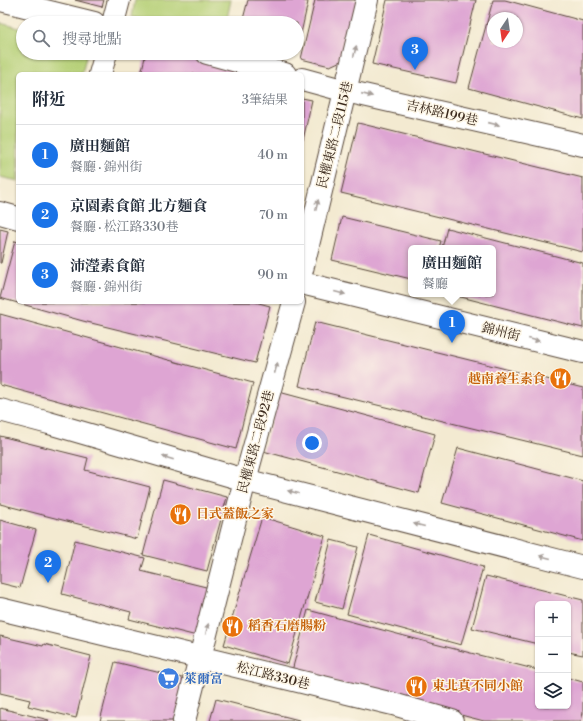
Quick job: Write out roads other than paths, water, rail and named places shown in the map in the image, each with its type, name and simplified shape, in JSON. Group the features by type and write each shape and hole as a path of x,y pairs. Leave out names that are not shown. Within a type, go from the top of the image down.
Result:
{"street":[{"path":"1,0 66,16"},
{"path":"115,16 119,0"},
{"name":"民權東路二段115巷","path":"304,262 367,0"},
{"path":"101,72 104,60"},
{"path":"233,60 278,72"},
{"name":"吉林路199巷","path":"304,80 346,91 583,145"},
{"path":"0,213 16,217"},
{"name":"錦州街","path":"304,283 583,352"},
{"name":"民權東路二段92巷","path":"184,721 245,480 293,304"},
{"path":"0,410 245,480 583,567"},
{"name":"松江路330巷","path":"0,609 393,704 452,721"}],"place":[{"name":"沛瀅素食館","path":"415,70"},
{"name":"廣田麵館","path":"452,343"},
{"name":"越南養生素食","path":"561,379"},
{"name":"日式蓋飯之家","path":"181,514"},
{"name":"京園素食館 北方麵食","path":"48,583"},
{"name":"稻香石磨腸粉","path":"232,626"},
{"name":"萊爾富","path":"169,679"},
{"name":"東北真不同小館","path":"417,686"}]}
